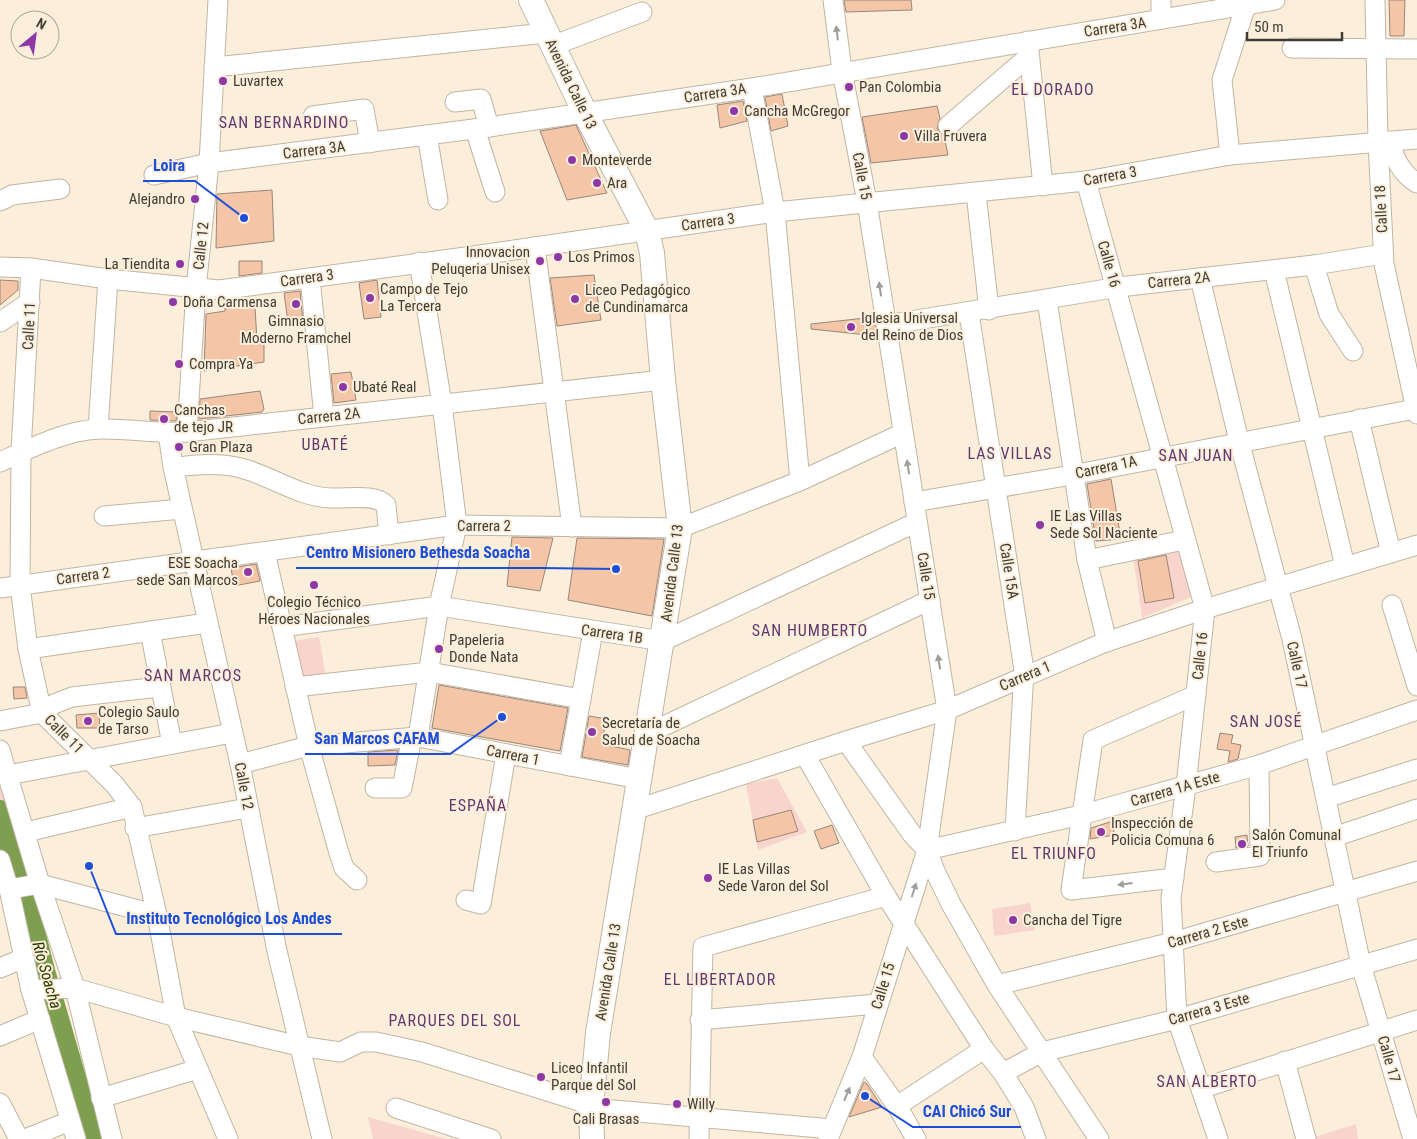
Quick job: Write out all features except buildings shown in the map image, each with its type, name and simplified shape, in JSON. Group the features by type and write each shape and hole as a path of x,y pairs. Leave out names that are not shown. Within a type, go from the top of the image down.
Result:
{"main road":[{"name":"Avenida Calle 13","path":"531,0 585,113 647,231 652,252 663,380 680,528 598,1033 591,1108 592,1139"}],"street":[{"name":"Calle 12","path":"187,432 193,388 196,289 209,163 218,0"},
{"name":"Calle 15","path":"830,1134 862,1057 877,1004 927,850 947,710 867,202 842,71 833,0"},
{"path":"1161,0 1161,19"},
{"name":"Carrera 3A","path":"154,174 209,163 482,128 752,88 842,71 1028,48 1161,19 1275,0"},
{"name":"Calle 18","path":"1375,0 1375,49 1383,141 1383,254 1416,411"},
{"path":"1230,155 1222,80 1246,5"},
{"path":"214,67 549,40 642,12"},
{"path":"948,126 1028,48"},
{"path":"1028,48 1043,186"},
{"path":"1292,48 1417,49"},
{"path":"752,88 775,212 800,481"},
{"path":"455,102 481,99 482,128 495,192"},
{"path":"313,116 364,109 370,143"},
{"path":"427,135 438,200"},
{"name":"Carrera 3","path":"0,267 31,268 108,279 219,290 775,212 867,202 976,194 1086,181 1230,155 1417,139"},
{"path":"1383,141 1405,174 1417,183"},
{"name":"Calle 16","path":"1086,181 1204,609 1186,786 1171,898 1177,1019 1203,1088 1218,1139"},
{"path":"0,201 12,194 60,189"},
{"path":"976,194 989,310"},
{"path":"535,247 572,527"},
{"name":"Carrera 2A","path":"886,325 989,310 1116,288 1314,265 1383,254"},
{"path":"375,788 402,788 429,672 439,606 457,525 442,404 419,262"},
{"path":"1314,265 1329,314 1353,351"},
{"name":"Calle 11","path":"31,268 21,452 20,584 28,649 42,713 114,784 132,807 176,1017 228,1139"},
{"path":"1274,270 1345,566"},
{"path":"310,278 324,417"},
{"name":"Calle 17","path":"1200,278 1239,441 1278,586 1315,746 1361,965 1413,1139"},
{"path":"98,430 108,279"},
{"path":"1047,300 1072,475 1087,560 1107,642"},
{"path":"0,322 30,302"},
{"name":"Calle 15A","path":"969,312 1024,677 1015,830"},
{"name":"Carrera 2A","path":"0,462 57,437 98,430 187,432 663,380"},
{"name":"Carrera 1A","path":"914,502 1072,475 1359,419 1416,411"},
{"path":"1359,419 1391,553"},
{"name":"Calle 12","path":"168,433 173,467 240,764 299,1046 322,1139"},
{"name":"Carrera 2","path":"20,584 457,525 680,528 800,481 903,433"},
{"path":"173,467 223,464 287,484 303,493 318,497 377,499 386,505 389,535"},
{"path":"104,516 182,509"},
{"name":"Carrera 1B","path":"282,627 439,606 663,641 918,522"},
{"path":"1087,560 1184,540"},
{"name":"Carrera 1","path":"634,810 947,710 1107,642 1204,609 1417,545"},
{"path":"265,552 309,746 341,861 344,868 356,880"},
{"path":"0,588 20,584"},
{"path":"647,734 930,600"},
{"path":"1392,605 1417,686"},
{"path":"28,649 207,623"},
{"path":"569,766 593,631"},
{"path":"150,632 159,687 172,744"},
{"path":"295,687 429,672 581,699"},
{"path":"0,720 42,713 54,704 72,697 159,687"},
{"path":"1174,878 1070,890 1093,740 1196,695"},
{"name":"Carrera 1A Este","path":"927,850 1081,816 1186,786 1259,765 1417,710"},
{"path":"8,774 232,733"},
{"name":"Carrera 1","path":"240,764 309,746 415,737 639,780"},
{"path":"846,741 912,834 927,850 935,871 952,904 998,985 1099,1139"},
{"path":"0,750 26,832 39,884 75,988 112,1139"},
{"path":"466,900 481,904 506,754"},
{"path":"804,755 886,896 984,1048 1004,1073 1024,1107 1036,1139"},
{"path":"1216,862 1260,856 1259,765"},
{"path":"1326,798 1417,769"},
{"path":"26,832 132,807"},
{"path":"135,828 248,808"},
{"path":"1334,836 1417,809"},
{"path":"0,860 10,889 31,990 73,1130 25,1139"},
{"name":"Carrera 2 Este","path":"998,985 1173,942 1417,872"},
{"path":"10,889 39,884 156,915"},
{"path":"699,1139 703,947 886,896"},
{"name":"Carrera 3 Este","path":"1004,1073 1042,1052 1177,1019 1417,949"},
{"path":"0,968 24,958"},
{"path":"31,990 75,988 176,1017 299,1046 340,1052 361,1042 376,1042 422,1052 579,1101 591,1108 699,1117 830,1134"},
{"path":"700,1020 877,1004"},
{"path":"0,1036 40,1019"},
{"path":"1203,1088 1417,1020"},
{"path":"897,1106 984,1048"},
{"path":"862,1057 897,1106 916,1139"},
{"path":"1285,1061 1306,1139"},
{"path":"101,1098 198,1070"},
{"path":"0,1103 19,1139"},
{"path":"396,1108 491,1139"}],"shaded area":[{"path":"1180,545 1193,596 1142,618 1133,555"},
{"path":"319,637 326,677 302,678 294,641"},
{"path":"0,773 103,1139 83,1139 39,992 0,850"},
{"path":"777,778 807,832 758,850 746,784"},
{"name":"Cancha del Tigre","path":"1030,903 1035,930 994,936 992,909"},
{"path":"368,1117 446,1139 373,1139"},
{"path":"1356,1124 1358,1139 1308,1139"}],"waterway":[{"name":"Río Soacha","path":"0,811 22,883 44,971 93,1139"}],"place":[{"name":"Luvartex","path":"223,81"},
{"name":"Pan Colombia","path":"849,87"},
{"name":"Cancha McGregor","path":"734,111"},
{"name":"Villa Fruvera","path":"904,136"},
{"name":"Monteverde","path":"572,160"},
{"name":"Ara","path":"597,183"},
{"name":"Alejandro","path":"195,199"},
{"name":"Loira","path":"244,218"},
{"name":"Los Primos","path":"558,257"},
{"name":"Innovacion Peluqeria Unisex","path":"540,261"},
{"name":"La Tiendita","path":"180,264"},
{"name":"Campo de Tejo La Tercera","path":"370,298"},
{"name":"Liceo Pedagógico de Cundinamarca","path":"575,299"},
{"name":"Doña Carmensa","path":"173,302"},
{"name":"Gimnasio Moderno Framchel","path":"296,304"},
{"name":"Iglesia Universal del Reino de Dios","path":"851,327"},
{"name":"Compra Ya","path":"179,364"},
{"name":"Ubaté Real","path":"343,387"},
{"name":"Canchas de tejo JR","path":"164,419"},
{"name":"Gran Plaza","path":"179,447"},
{"name":"IE Las Villas Sede Sol Naciente","path":"1040,525"},
{"name":"Centro Misionero Bethesda Soacha","path":"616,569"},
{"name":"ESE Soacha sede San Marcos","path":"248,572"},
{"name":"Colegio Técnico Héroes Nacionales","path":"314,585"},
{"name":"Papeleria Donde Nata","path":"439,649"},
{"name":"San Marcos CAFAM","path":"502,717"},
{"name":"Colegio Saulo de Tarso","path":"88,721"},
{"name":"Secretaría de Salud de Soacha","path":"592,732"},
{"name":"Inspección de Policia Comuna 6","path":"1101,832"},
{"name":"Salón Comunal El Triunfo","path":"1242,844"},
{"name":"Instituto Tecnológico Los Andes","path":"89,866"},
{"name":"IE Las Villas Sede Varon del Sol","path":"708,878"},
{"name":"Cancha del Tigre","path":"1013,920"},
{"name":"Liceo Infantil Parque del Sol","path":"541,1077"},
{"name":"CAI Chicó Sur","path":"865,1096"},
{"name":"Cali Brasas","path":"606,1102"},
{"name":"Willy","path":"677,1104"}],"district":[{"name":"EL DORADO","path":"1053,89"},
{"name":"SAN BERNARDINO","path":"284,122"},
{"name":"UBATÉ","path":"325,444"},
{"name":"LAS VILLAS","path":"1010,453"},
{"name":"SAN JUAN","path":"1196,455"},
{"name":"SAN HUMBERTO","path":"810,630"},
{"name":"SAN MARCOS","path":"193,675"},
{"name":"SAN JOSÉ","path":"1266,721"},
{"name":"ESPAÑA","path":"478,805"},
{"name":"EL TRIUNFO","path":"1054,853"},
{"name":"EL LIBERTADOR","path":"720,979"},
{"name":"PARQUES DEL SOL","path":"455,1020"},
{"name":"SAN ALBERTO","path":"1207,1081"}]}
